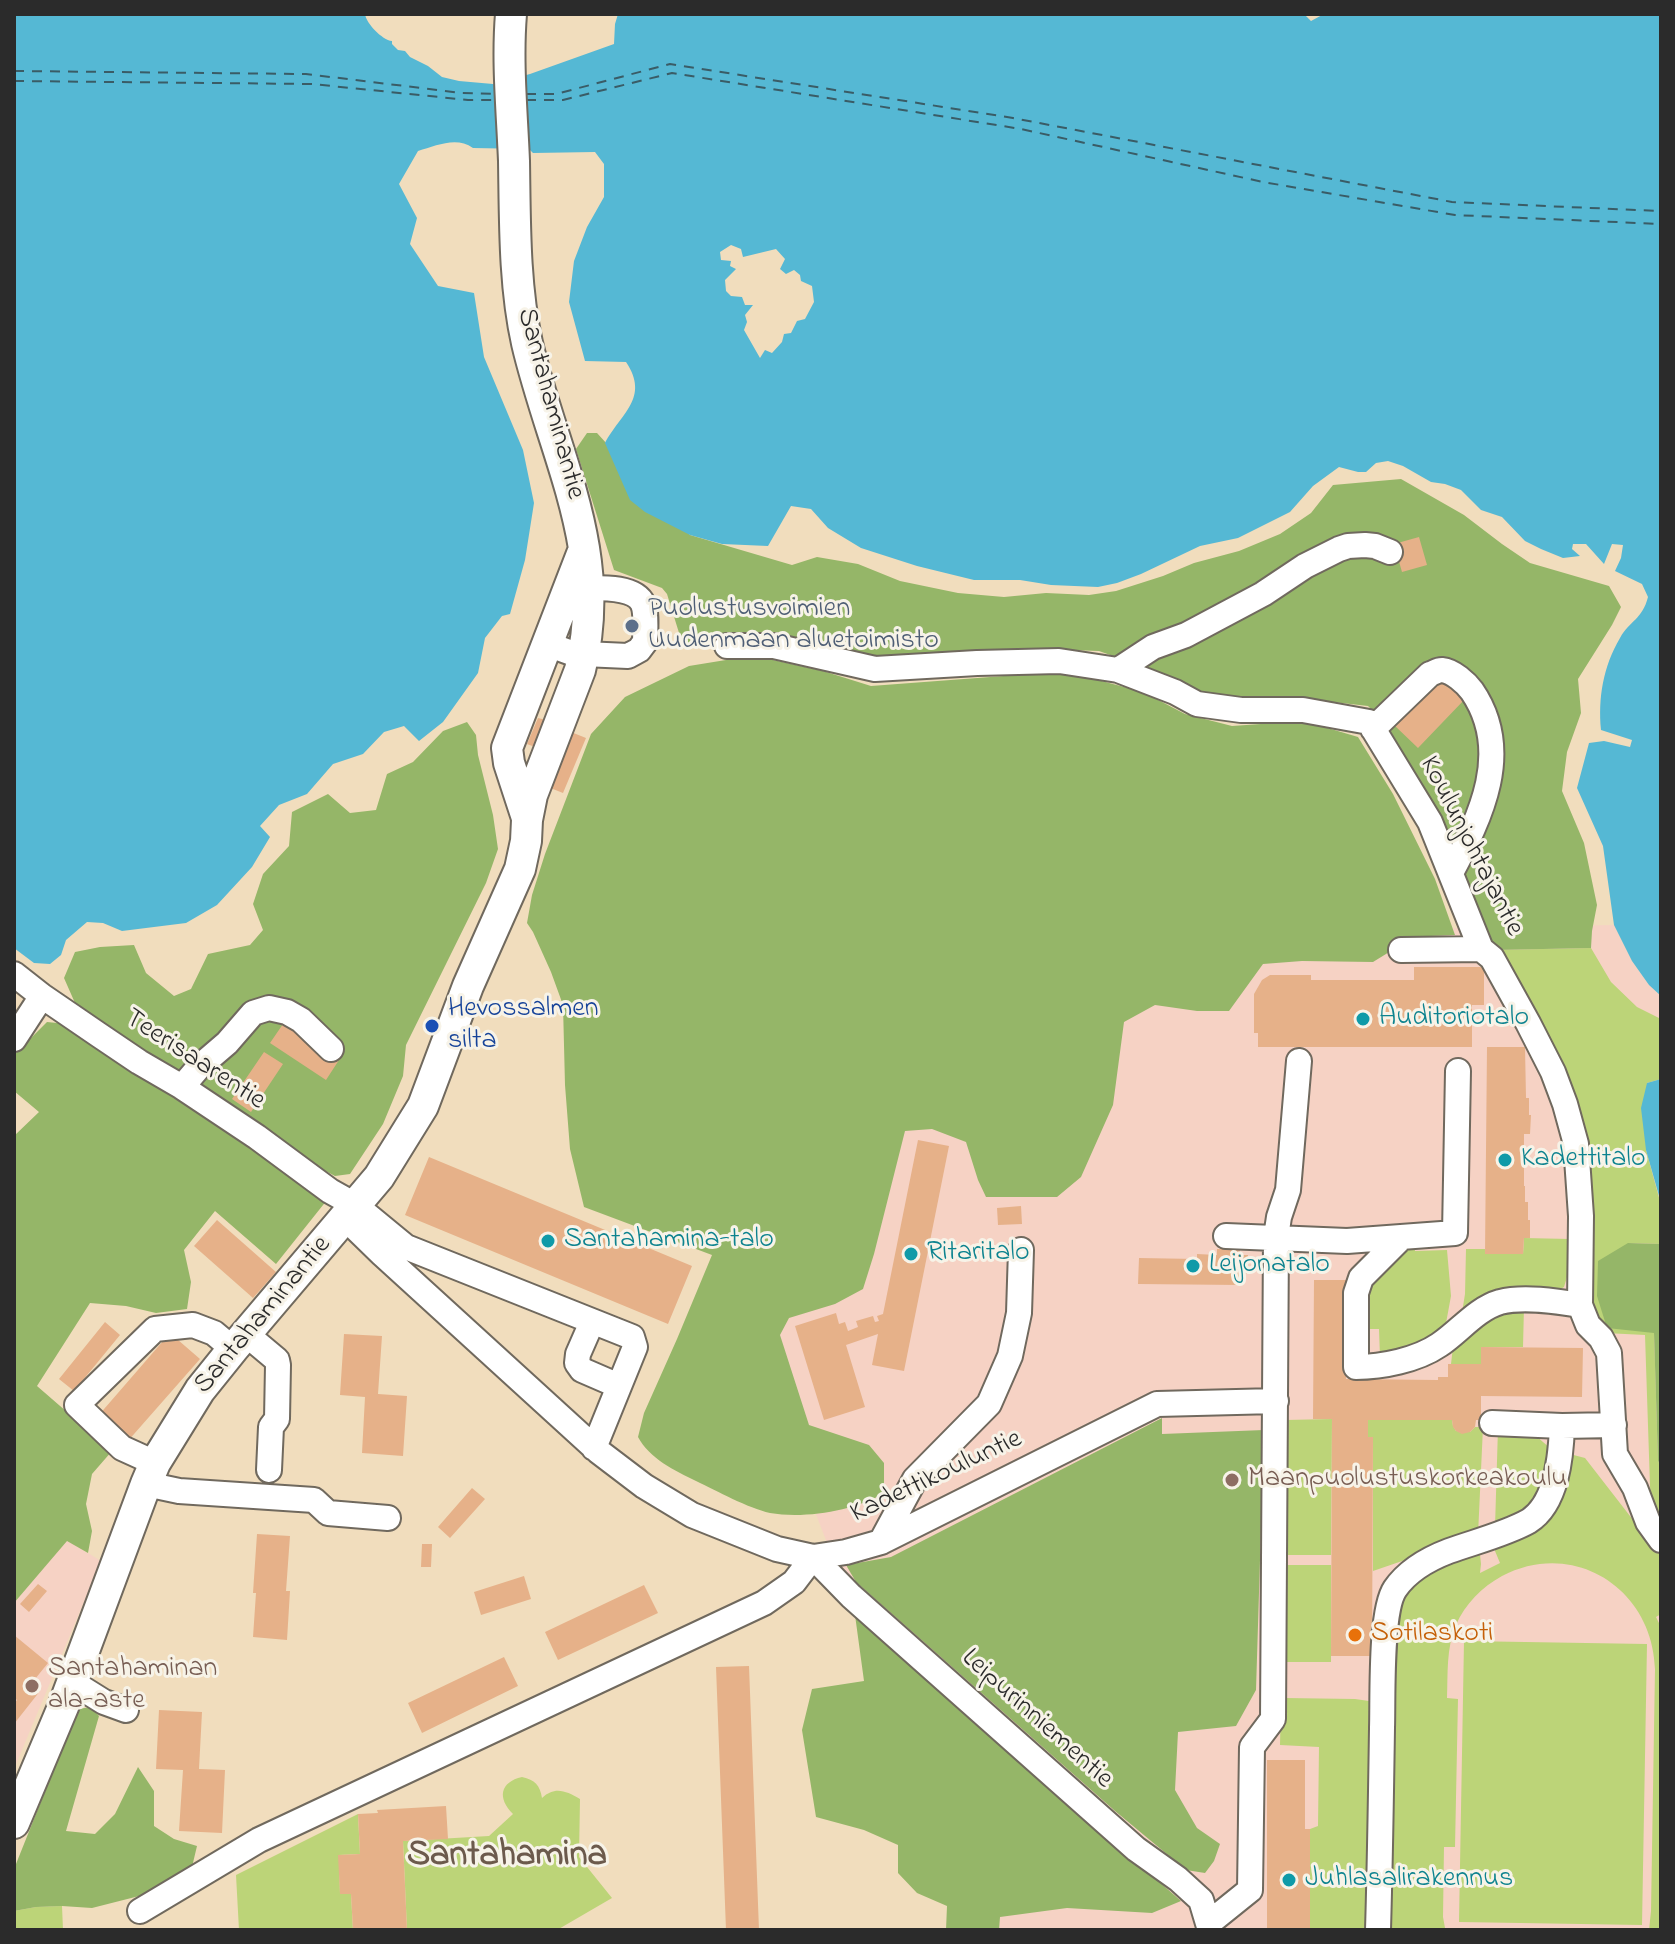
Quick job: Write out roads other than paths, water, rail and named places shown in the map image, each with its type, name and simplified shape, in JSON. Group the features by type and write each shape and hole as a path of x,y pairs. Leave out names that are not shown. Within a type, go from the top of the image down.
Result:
{"main road":[{"name":"Santahaminantie","path":"511,14 515,211 521,303 527,343 577,509 584,548 578,588 547,644 507,748 527,820"},
{"name":"Santahaminantie","path":"14,1823 72,1682 150,1473 200,1390 379,1177 423,1106 468,986 520,869 532,795 576,682 584,654 588,617 578,588"}],"street":[{"path":"1118,670 1153,647 1199,628 1339,549 1365,545 1390,552"},
{"path":"547,644 569,652 628,656 645,642 644,605 638,597 620,589 578,588"},
{"path":"727,646 774,646 875,669 1059,661 1118,670 1197,704 1241,710 1303,710 1369,722 1373,729 1430,674 1442,670 1456,676 1470,688 1484,712 1490,732 1492,762 1473,832 1451,873"},
{"name":"Koulunjohtajantie","path":"1373,729 1430,822 1481,949 1492,958 1547,1060 1565,1104 1576,1144 1581,1216 1580,1305"},
{"path":"1401,950 1481,949"},
{"name":"Teerisaarentie","path":"14,974 139,1062 257,1137 330,1191 350,1212"},
{"path":"14,1039 42,996"},
{"path":"182,1087 253,1013 269,1008 287,1012 301,1020 331,1049"},
{"path":"1209,1927 1250,1890 1252,1747 1273,1719 1276,1237 1288,1190 1299,1061"},
{"path":"1226,1236 1347,1241 1455,1233 1458,1071"},
{"path":"350,1212 406,1247 632,1337 635,1347 594,1448"},
{"name":"Kadettikouluntie","path":"350,1212 481,1330 594,1448 644,1486 692,1515 763,1544 813,1557 881,1542 1157,1404 1276,1401"},
{"path":"1402,1237 1361,1278 1356,1293 1356,1367 1378,1367 1437,1347 1480,1312 1499,1302 1529,1300 1580,1305 1588,1325 1601,1338 1609,1353 1615,1454 1635,1488 1648,1522 1661,1540"},
{"path":"881,1542 915,1479 989,1404 1010,1356 1019,1313 1021,1250"},
{"path":"592,1322 577,1363 582,1370 619,1386"},
{"path":"269,1470 271,1427 277,1419 277,1360 239,1341 193,1325 155,1329 77,1405 150,1473 179,1491 314,1500 328,1513 388,1518"},
{"path":"1492,1423 1614,1425"},
{"path":"1378,1930 1385,1629 1393,1591 1416,1567 1436,1556 1512,1529 1541,1510 1555,1482 1562,1449 1562,1426"},
{"path":"140,1911 259,1840 764,1603 794,1582 813,1557"},
{"name":"Leipurinniementie","path":"813,1557 851,1596 1136,1849 1201,1900 1209,1927"},
{"path":"72,1682 104,1702 126,1710"}],"water":[{"path":"14,14 365,14 375,30 392,41 398,50 405,51 442,77 493,84 614,44 618,14 1304,14 1311,21 1324,14 1661,14 1661,996 1632,961 1614,925 1603,846 1577,788 1589,743 1604,741 1630,747 1632,740 1601,730 1600,718 1601,694 1609,660 1648,597 1642,584 1615,571 1623,545 1612,544 1604,564 1586,544 1573,544 1572,549 1580,556 1563,558 1525,541 1502,517 1481,510 1461,490 1431,482 1388,461 1376,463 1366,472 1339,467 1313,486 1290,512 1238,538 1200,546 1141,574 1098,587 1020,580 974,580 917,566 861,548 828,528 811,509 791,506 768,546 722,544 690,535 645,512 630,500 605,443 634,396 633,375 626,362 585,361 569,302 574,261 587,227 604,197 604,164 595,152 533,153 529,149 473,148 453,142 418,151 399,184 417,218 410,244 438,286 474,293 484,357 523,450 534,503 525,560 510,614 502,616 485,638 478,673 443,722 419,741 404,726 384,732 363,754 333,764 307,794 279,805 260,826 270,837 252,867 217,905 186,923 122,931 103,923 87,922 66,940 61,955 50,964 34,963 14,948","holes":["731,245 741,249 743,257 776,249 785,259 780,269 786,274 794,270 801,281 812,286 814,302 805,319 797,321 791,333 784,334 782,342 772,353 765,350 760,358 744,330 747,322 745,315 753,305 745,305 742,297 731,296 726,291 725,280 736,269 730,266 731,261 721,260 720,252"]},
{"path":"1661,1079 1661,1203 1646,1150 1641,1108 1647,1083"}],"place":[{"name":"Puolustusvoimien Uudenmaan aluetoimisto","path":"632,626"},
{"name":"Auditoriotalo","path":"1363,1019"},
{"name":"Hevossalmen silta","path":"432,1026"},
{"name":"Kadettitalo","path":"1505,1160"},
{"name":"Santahamina-talo","path":"548,1241"},
{"name":"Ritaritalo","path":"911,1254"},
{"name":"Leijonatalo","path":"1193,1266"},
{"name":"Maanpuolustuskorkeakoulu","path":"1232,1480"},
{"name":"Sotilaskoti","path":"1355,1635"},
{"name":"Santahaminan ala-aste","path":"32,1686"},
{"name":"Juhlasalirakennus","path":"1289,1880"}],"district":[{"name":"Santahamina","path":"507,1858"}]}
